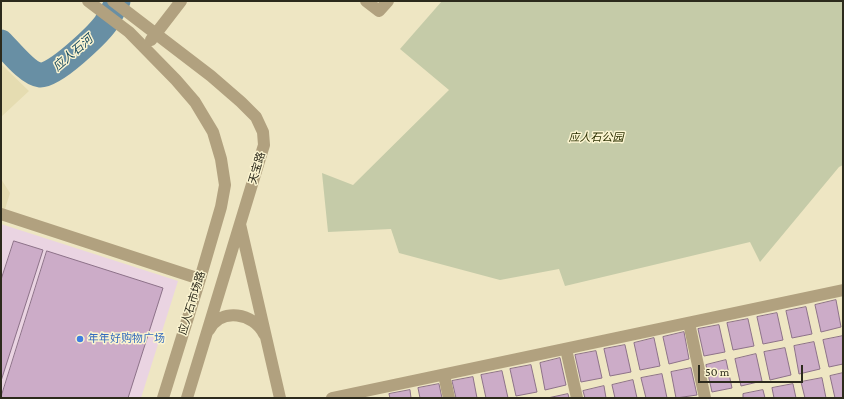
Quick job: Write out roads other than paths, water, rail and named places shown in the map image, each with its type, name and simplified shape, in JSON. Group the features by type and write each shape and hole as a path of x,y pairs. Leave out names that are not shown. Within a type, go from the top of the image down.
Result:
{"street":[{"path":"88,1 129,32 145,48 181,1"},
{"name":"天宝路","path":"113,1 210,76 241,102 256,117 263,132 264,145 240,223 280,398"},
{"path":"366,1 379,11 388,1"},
{"name":"应人石市场路","path":"145,48 195,102 213,132 221,159 225,185 221,207 163,398"},
{"path":"2,216 200,279"},
{"name":"应人石市场路","path":"187,398 240,223"},
{"path":"332,398 843,292"},
{"path":"206,335 211,326 218,320 226,316 236,315 247,317 255,322 262,329 266,338"},
{"path":"689,323 705,398"},
{"path":"566,349 577,398"},
{"path":"444,374 449,398"}],"waterway":[{"name":"应人石河","path":"1,42 19,62 30,71 40,75 47,74 75,54 94,36 106,23 118,1"}],"place":[{"name":"年年好购物广场","path":"80,339"}],"park label":[{"name":"应人石公园","path":"596,138"}]}
